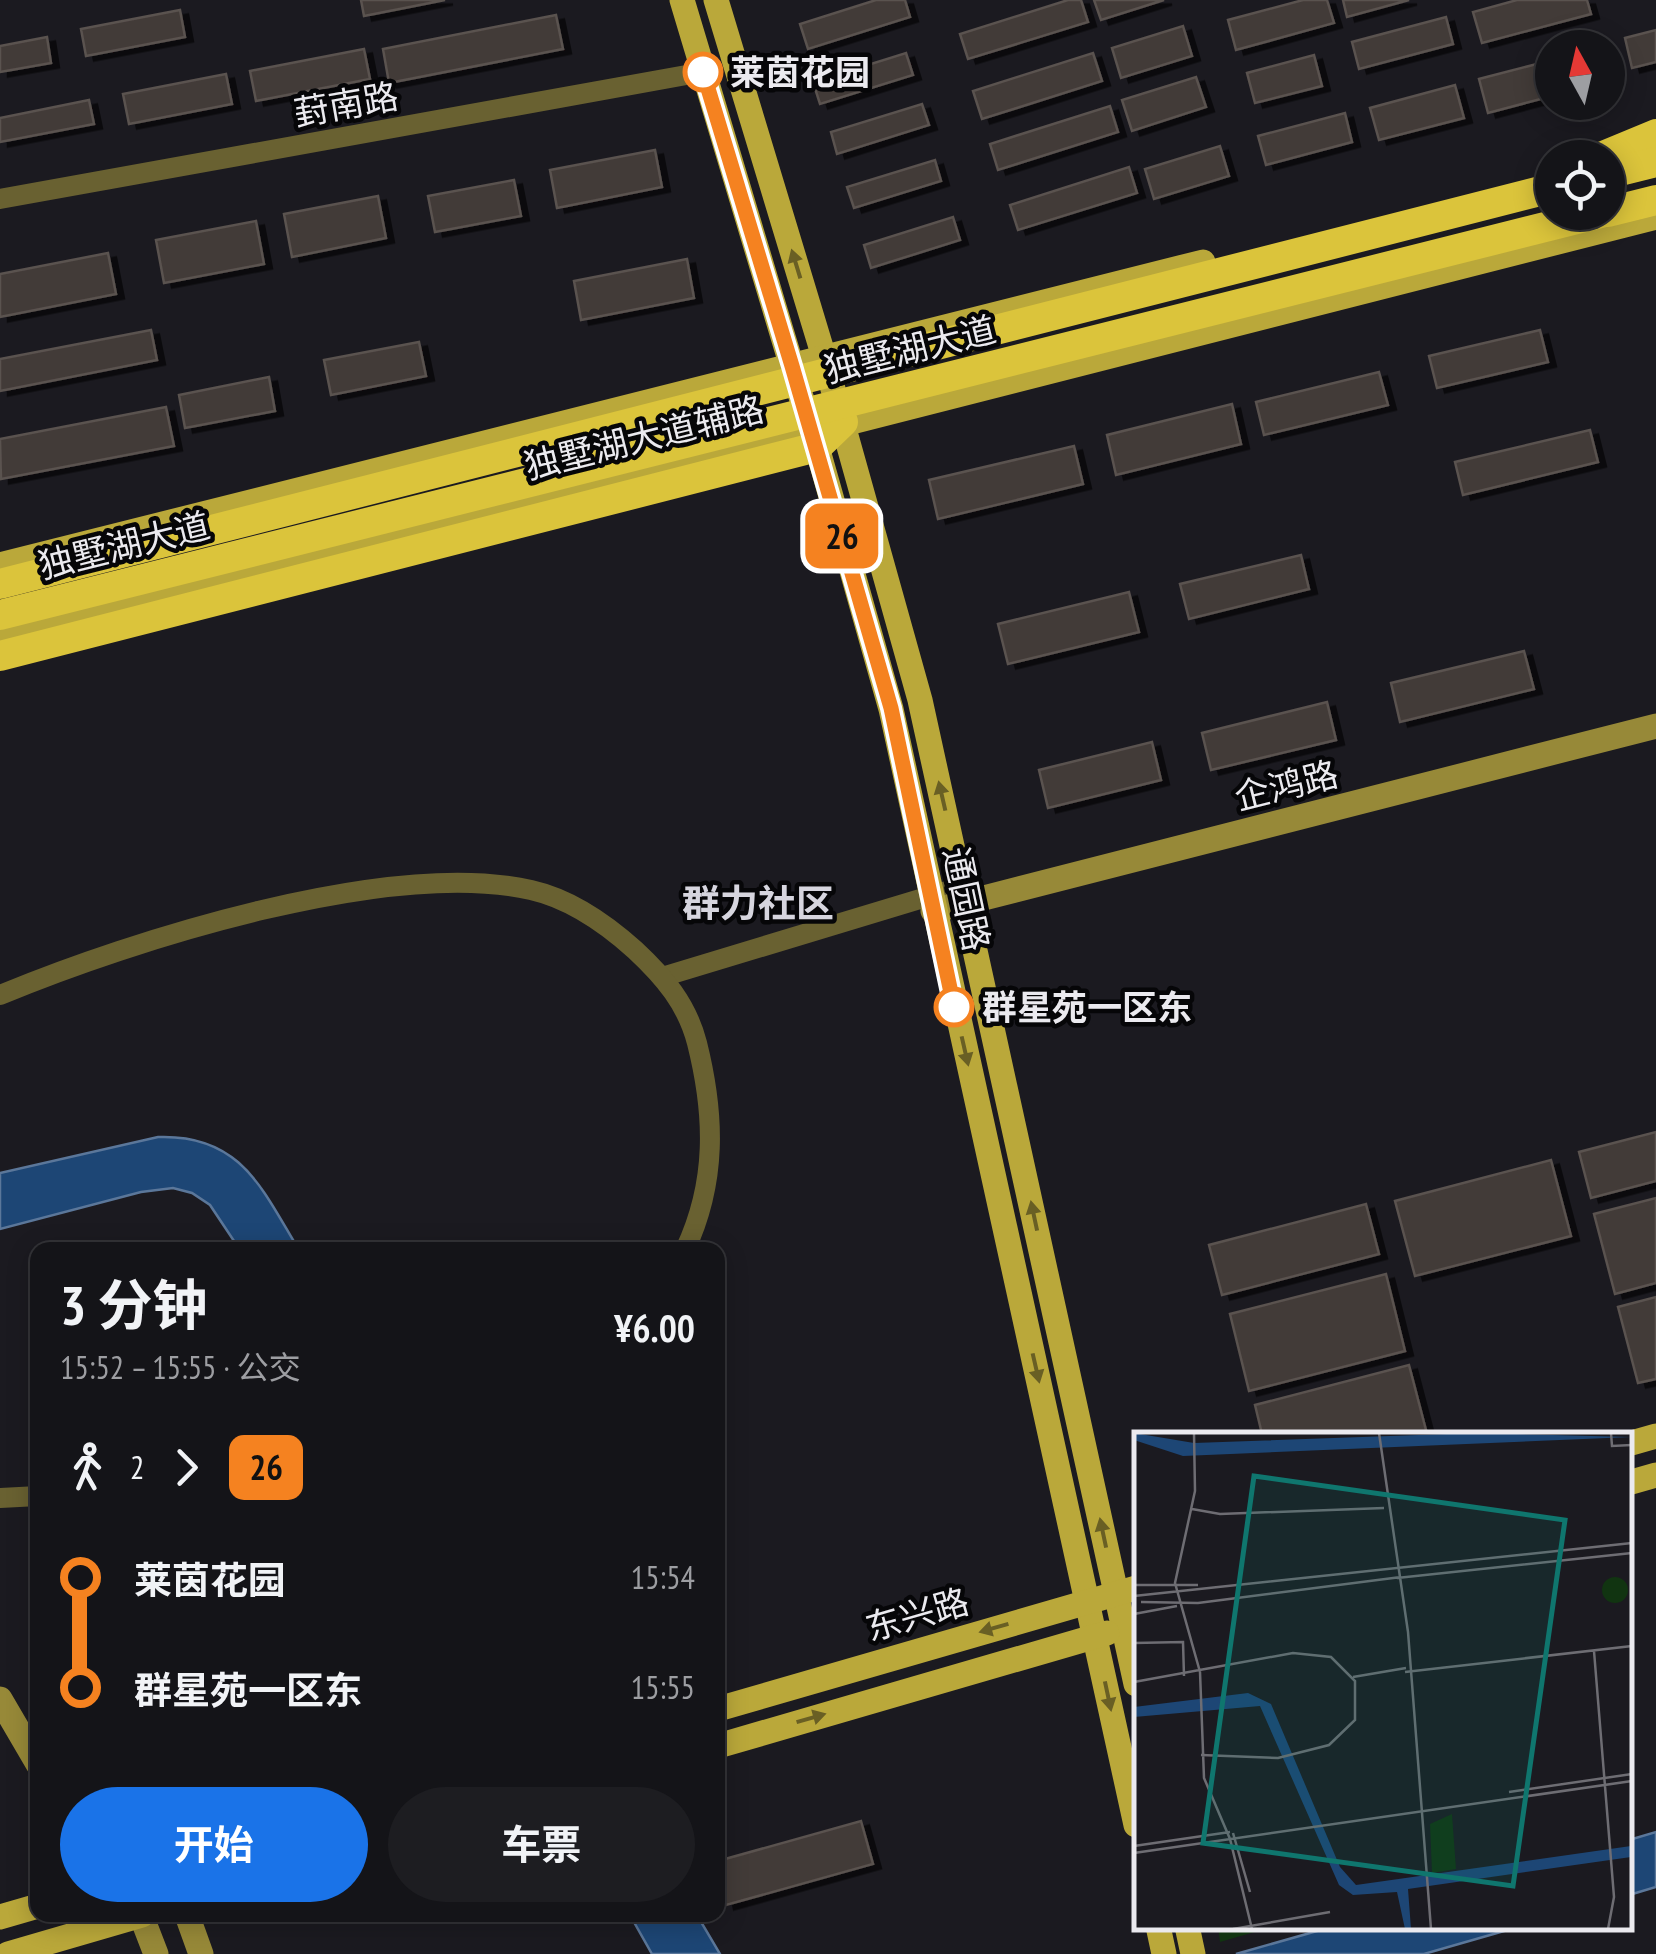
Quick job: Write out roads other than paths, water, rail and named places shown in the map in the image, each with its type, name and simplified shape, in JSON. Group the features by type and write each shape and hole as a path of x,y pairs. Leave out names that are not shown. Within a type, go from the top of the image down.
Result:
{"highway":[{"path":"1625,147 1656,134"},
{"path":"1625,170 1656,162"},
{"path":"1509,198 1535,185"},
{"name":"独墅湖大道","path":"0,584 1535,192"},
{"name":"独墅湖大道","path":"1625,207 1656,200"},
{"name":"独墅湖大道","path":"0,615 1535,230"},
{"path":"0,656 458,530 516,524 814,439 839,408"},
{"path":"516,524 553,496"}],"main road":[{"name":"通园路","path":"682,0 891,708 1134,1816"},
{"name":"通园路","path":"716,0 839,408 920,700 1126,1591 1134,1665"},
{"path":"1625,155 1656,147"},
{"name":"独墅湖大道辅路","path":"0,566 1535,180"},
{"path":"458,530 502,480 803,403 839,408 1656,217"},
{"name":"独墅湖大道辅路","path":"0,638 458,530 553,496 814,439"},
{"path":"1631,1443 1656,1436"},
{"path":"1631,1481 1656,1475"},
{"name":"东兴路","path":"725,1707 1126,1591"},
{"name":"东兴路","path":"725,1744 1130,1627"},
{"path":"0,1917 30,1908"},
{"path":"8,1954 118,1922"},
{"path":"1159,1929 1164,1954"},
{"path":"1189,1929 1193,1954"}],"street":[{"name":"葑南路","path":"0,199 703,72"},
{"name":"企鸿路","path":"931,903 1656,726"},
{"path":"0,995 116,953 252,914 334,896 462,883 533,891 580,908 622,939 662,977 690,1020 710,1106 710,1157 704,1201 687,1242"},
{"path":"662,977 931,903"},
{"path":"0,1498 30,1496"},
{"path":"0,1699 30,1750"},
{"path":"145,1922 156,1954"},
{"path":"189,1922 201,1954"}],"water":[{"path":"158,1137 186,1138 229,1155 246,1170 294,1242 235,1242 210,1205 192,1193 173,1188 141,1192 0,1229 0,1173"},
{"path":"1656,1832 1656,1887 1631,1894 1631,1839"},
{"path":"634,1922 701,1922 720,1954 652,1954"},
{"path":"1324,1929 1511,1929 1424,1954 1236,1954"}],"place":[{"name":"莱茵花园","path":"703,72"},
{"name":"群星苑一区东","path":"954,1007"}],"district":[{"name":"群力社区","path":"758,902"}]}
